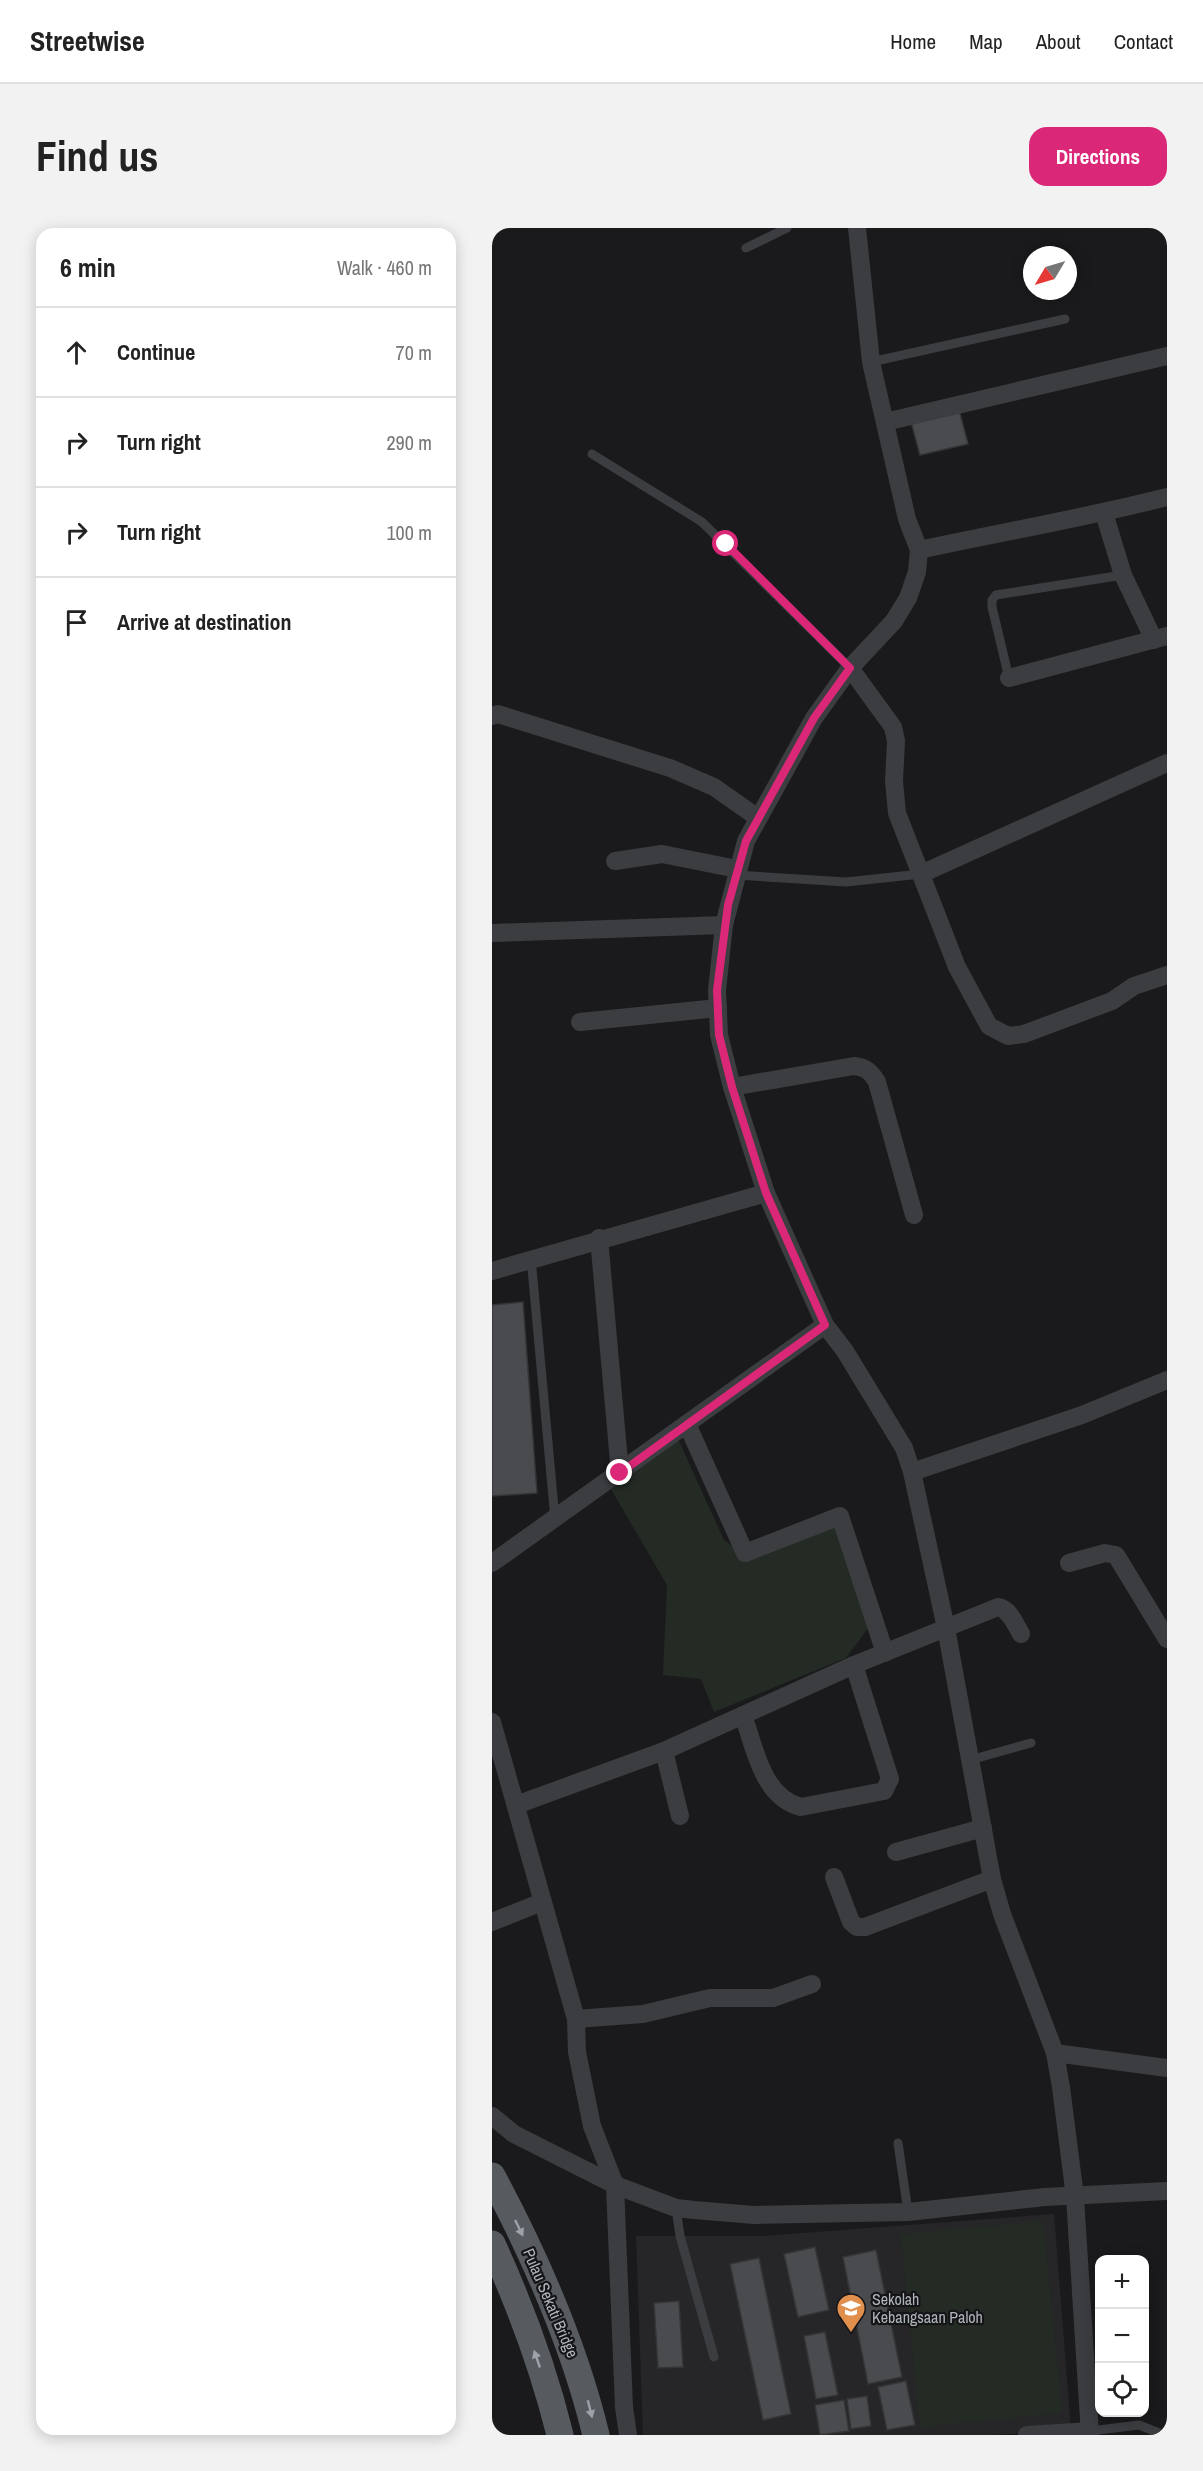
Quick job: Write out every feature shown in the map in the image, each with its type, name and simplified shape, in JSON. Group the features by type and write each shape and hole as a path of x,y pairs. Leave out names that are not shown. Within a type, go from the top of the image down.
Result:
{"main road":[{"name":"Pulau Sekati Bridge","path":"492,2176 540,2273 583,2381 596,2435"},
{"name":"Pulau Sekati Bridge","path":"492,2244 512,2288 551,2398 560,2435"}],"street":[{"path":"857,228 872,362 907,519 919,550 917,572 908,598 894,621 850,668 814,718 746,841 724,925 717,990 719,1035 732,1087 766,1193 825,1325 845,1352 904,1448 912,1472 946,1628 992,1879 1006,1924 1055,2053 1075,2197 1090,2433 1027,2435"},
{"path":"885,422 1167,356"},
{"path":"919,550 1048,522 1104,513 1167,497"},
{"path":"1010,678 1160,638 1123,575 1104,513"},
{"path":"850,668 893,727 896,741 894,781 897,813 957,967 981,1017 998,1033 1008,1036 1024,1034 1112,1001 1134,986 1167,975"},
{"path":"492,716 498,714 670,768 714,787 758,818"},
{"path":"921,874 1167,763"},
{"path":"615,861 662,854 737,872"},
{"path":"492,933 724,925"},
{"path":"580,1022 718,1008"},
{"path":"732,1087 854,1066 863,1067 872,1073 878,1082 914,1215"},
{"path":"492,1271 599,1238 766,1193"},
{"path":"599,1238 620,1473"},
{"path":"492,1563 825,1325"},
{"path":"912,1472 1083,1415 1167,1380"},
{"path":"687,1424 745,1553 840,1516 885,1653"},
{"path":"1069,1563 1105,1553 1116,1555 1167,1639"},
{"path":"516,1805 664,1752 854,1665 998,1607 1004,1608 1011,1616 1021,1634"},
{"path":"743,1715 771,1788 790,1804 801,1807 884,1791 890,1779 854,1665"},
{"path":"492,1722 576,2019 577,2052 592,2126 615,2185 624,2407 628,2435"},
{"path":"664,1752 680,1816"},
{"path":"896,1852 983,1828"},
{"path":"834,1877 851,1922 857,1927 865,1928 992,1879"},
{"path":"492,1922 542,1902"},
{"path":"576,2019 643,2014 710,1998 773,1998 812,1984"},
{"path":"1055,2053 1167,2068"},
{"path":"492,2116 514,2134 615,2185 676,2208 754,2214 908,2212 1045,2197 1167,2191"}],"lane":[{"path":"746,248 787,228"},
{"path":"872,362 1065,319"},
{"path":"592,454 702,522 850,668"},
{"path":"1010,678 992,607 992,600 996,595 1123,575"},
{"path":"737,872 846,882 921,874"},
{"path":"531,1258 555,1519"},
{"path":"970,1760 1031,1743"},
{"path":"898,2143 908,2212"},
{"path":"676,2208 683,2247 714,2357"},
{"path":"1090,2433 1139,2425 1164,2435"}],"shaded area":[{"path":"678,1439 724,1540 751,1560 833,1523 869,1627 846,1658 714,1712 701,1679 663,1675 667,1585 611,1489"},
{"name":"Sekolah Kebangsaan Paloh","path":"1054,2214 1071,2430 994,2435 643,2435 636,2236 763,2236"},
{"path":"1043,2221 1062,2413 920,2427 901,2234"}],"building":[{"path":"958,406 968,444 920,455 910,418"},
{"path":"523,1302 537,1493 492,1496 492,1305"},
{"path":"815,2247 829,2310 798,2317 784,2254"},
{"path":"876,2250 902,2377 868,2384 843,2257"},
{"path":"759,2258 791,2414 763,2420 730,2264"},
{"path":"679,2301 683,2367 658,2368 654,2303"},
{"path":"825,2332 838,2395 816,2399 804,2336"},
{"path":"906,2381 915,2425 887,2430 878,2387"},
{"path":"867,2396 871,2426 851,2429 847,2399"},
{"path":"844,2400 849,2431 820,2435 815,2405"}],"place":[{"name":"Sekolah Kebangsaan Paloh","path":"851,2334"}],"route":[{"path":"620,1473 825,1325 766,1193 732,1087 719,1035 717,990 724,925 746,841 814,718 850,668 794,609 726,544"}]}
